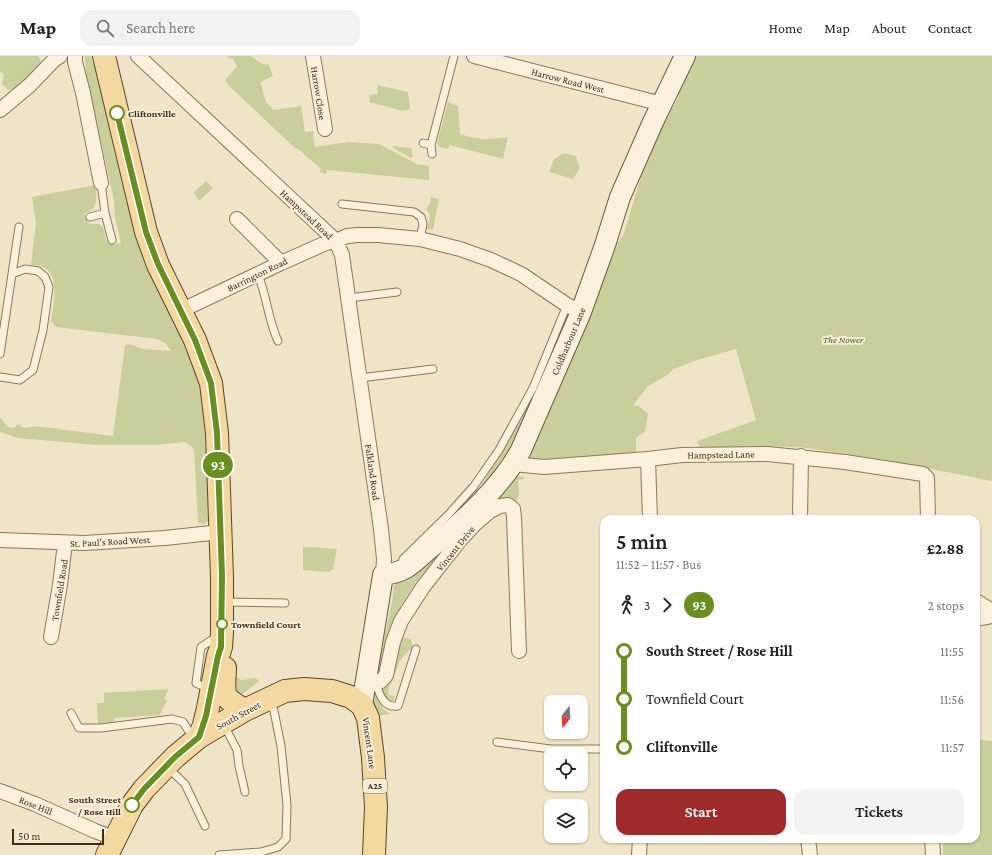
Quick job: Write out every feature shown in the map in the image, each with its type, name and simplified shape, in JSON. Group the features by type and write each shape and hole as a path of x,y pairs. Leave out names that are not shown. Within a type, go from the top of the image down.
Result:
{"main road":[{"path":"104,56 146,232 158,264 195,340 211,383 217,433 222,602 221,640 204,725 195,740"},
{"path":"221,640 225,657 225,696 229,702 245,710"},
{"name":"South Street","path":"111,847 132,805 144,789 175,757 195,740 223,723 245,710 285,691 304,689 332,691 351,698 368,692"},
{"name":"Vincent Lane","path":"368,692 368,718 373,758 376,807 374,855"}],"street":[{"path":"0,110 30,85 54,60 60,56"},
{"path":"75,56 75,62 83,93 101,183"},
{"name":"Hampstead Road","path":"138,56 336,241 347,236 358,235 420,239 460,249 491,260 521,274 574,309"},
{"name":"Harrow Close","path":"313,56 325,129"},
{"name":"Harrow Road West","path":"477,56 662,104"},
{"name":"Coldharbour Lane","path":"390,574 406,568 442,539 472,511 513,464 521,450 574,309 605,245 620,197 685,56"},
{"path":"237,219 281,263"},
{"name":"Barrington Road","path":"180,311 281,263 326,243 336,241"},
{"name":"Falkland Road","path":"336,241 342,255 349,298 384,559 390,574 368,692"},
{"name":"Hampstead Lane","path":"513,464 544,467 682,455 768,454 801,456 922,474 927,478 928,515"},
{"path":"800,515 801,456"},
{"path":"648,459 650,515"},
{"name":"Vincent Drive","path":"368,692 386,675 393,642 401,622 423,587 459,541 475,524 490,511 500,506 508,505 513,509 514,517 519,651"},
{"name":"St. Paul's Road West","path":"0,540 84,543 220,532"},
{"name":"Townfield Road","path":"51,637 60,585 65,543"},
{"path":"980,603 992,611"},
{"path":"980,618 992,616"},
{"name":"Rose Hill","path":"0,791 35,804 95,831 111,847"},
{"path":"639,855 640,843"},
{"path":"808,843 810,855"},
{"path":"932,843 933,855"}],"lane":[{"path":"432,154 431,145 454,56"},
{"path":"423,143 431,145"},
{"path":"101,183 105,213 112,240"},
{"path":"342,204 414,212 421,217 423,224 420,239"},
{"path":"90,217 105,213"},
{"path":"0,354 19,227"},
{"path":"0,377 20,380 33,370 43,330 49,287 45,277 38,271 25,269 12,274"},
{"path":"258,275 273,329 278,340"},
{"path":"349,298 397,292"},
{"path":"390,574 402,560 449,514 474,486 499,450 574,309"},
{"path":"360,378 433,369"},
{"path":"222,602 285,603"},
{"path":"368,692 380,695 385,702 392,707 398,706 401,702 416,649"},
{"path":"219,855 261,852 278,846 286,839 287,805 281,746 274,711 269,698"},
{"path":"71,713 80,728 100,728 172,719 183,722 195,740"},
{"path":"223,723 237,750 245,792"},
{"path":"497,742 551,749 600,749"},
{"path":"166,766 185,784 205,826"}],"green space":[{"path":"0,56 38,56 41,61 23,83 8,90 2,84 4,74 0,72"},
{"path":"85,56 91,56 92,63 100,63 207,388 212,516 205,524 198,523 194,449 185,442 156,445 97,445 18,438 0,432 0,417 8,427 14,428 18,424 25,428 35,426 113,436 125,345 129,344 144,349 171,351 165,343 157,339 56,327 51,321 54,298 54,282 47,269 37,265 31,265 36,223 32,197 96,185 96,202 93,209 84,214 89,224 99,224 103,227 107,242 121,244 115,217 114,201 86,74"},
{"path":"226,56 251,56 262,64 269,65 273,76 260,82 266,102 273,110 301,106 305,132 313,131 315,147 349,142 379,144 417,164 429,166 429,180 327,170 326,174 319,172 321,169 297,148 296,149 228,85 225,80 237,66 233,59"},
{"name":"The Nower","path":"693,56 992,56 992,481 891,461 800,447 754,446 701,448 697,441 756,420 736,349 694,361 674,369 666,376 648,386 633,405 639,406 648,414 645,431 636,438 636,452 625,453 616,457 528,461 526,455 618,242 623,236 645,164 665,120 678,99 684,72"},
{"path":"377,85 408,92 410,109 402,111 370,102 369,95 378,94"},
{"path":"448,102 458,106 460,134 484,139 508,137 503,159 450,145 448,149 440,147 437,143"},
{"path":"393,146 411,148 413,156 411,158 393,148"},
{"path":"564,153 576,156 580,168 573,179 549,172 554,159"},
{"path":"206,181 213,188 199,201 194,192"},
{"path":"431,197 439,199 433,230 427,229 430,215 426,209 430,203"},
{"path":"564,321 570,322 519,445 466,509 453,502 468,485 480,488 528,408"},
{"path":"513,476 524,477 524,479 518,480 519,495 514,505 463,528 419,578 405,599 392,624 383,673 375,679 392,602 394,585"},
{"path":"303,547 337,549 333,569 329,572 303,570"},
{"path":"398,636 411,639 413,648 404,655 391,685 389,685 388,695 395,696 394,700 390,702 382,695 380,686"},
{"path":"236,677 241,680 256,678 259,681 243,694 237,694 233,685"},
{"path":"169,689 164,699 167,700 160,715 114,718 113,722 98,724 97,703 104,703 104,693"},
{"path":"373,689 376,691 383,709 391,714 377,716 371,697"},
{"path":"980,740 992,741 992,855 943,855 943,843 980,843"}],"bus line":[{"name":"93","path":"117,113 146,232 158,264 195,340 211,383 217,433 222,590 221,647 204,725 199,737 175,757 144,789 132,805"}],"place":[{"name":"Cliftonville","path":"117,113"},
{"name":"Townfield Court","path":"222,624"},
{"name":"South Street / Rose Hill","path":"132,805"}]}
